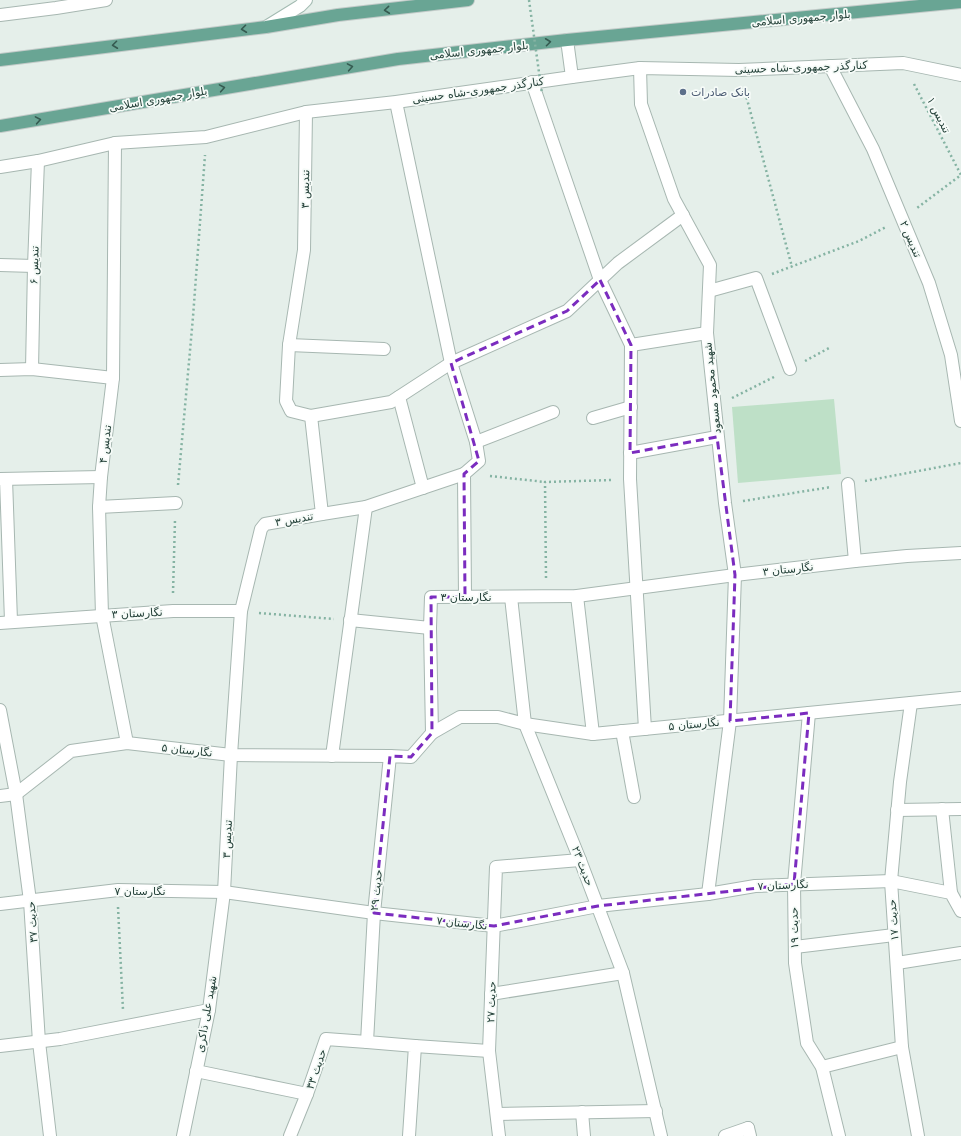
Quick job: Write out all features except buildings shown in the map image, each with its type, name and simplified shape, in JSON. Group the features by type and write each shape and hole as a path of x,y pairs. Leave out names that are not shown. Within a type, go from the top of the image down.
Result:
{"main road":[{"path":"0,60 266,26 338,15 468,0"},
{"name":"بلوار جمهوری اسلامی","path":"0,126 398,59 567,40 961,2"}],"street":[{"path":"0,15 106,0"},
{"path":"266,26 300,6 306,0"},
{"path":"411,0 427,5"},
{"path":"567,40 572,77"},
{"name":"کنارگذر جمهوری-شاه حسینی","path":"0,167 38,161 115,142 206,137 306,112 396,102 640,68 739,70 903,63 961,75"},
{"name":"تندیس ۲","path":"830,66 873,149 929,283 951,355 961,421"},
{"name":"شهید محمود مسعود","path":"640,68 641,104 674,199 710,265 707,333 717,437 735,575 730,721 708,894"},
{"path":"532,82 600,280 631,346 630,479 645,729"},
{"path":"322,514 366,507 464,474 479,461 476,442 451,363 396,102"},
{"name":"تندیس ۳","path":"224,892 231,755 241,611 261,530 265,524 322,514 311,416 291,411 286,401 289,345 304,250 306,112"},
{"name":"تندیس ۴","path":"115,142 113,378 101,477 99,507 102,615 128,743"},
{"name":"تندیس ۶","path":"32,369 38,161"},
{"path":"311,416 391,402 451,363 567,311 618,263 683,215"},
{"path":"0,265 34,266"},
{"path":"709,291 756,278 790,369"},
{"path":"631,346 707,333"},
{"path":"289,345 384,349"},
{"path":"0,370 32,369 113,378"},
{"path":"399,397 422,488"},
{"path":"593,418 631,407"},
{"path":"476,442 553,412"},
{"path":"630,453 717,437"},
{"path":"464,474 465,597"},
{"path":"5,622 3,479 101,477"},
{"path":"848,484 855,561"},
{"path":"99,507 176,503"},
{"path":"332,756 366,507"},
{"name":"نگارستان ۳","path":"430,628 431,597 577,596 855,561 961,553"},
{"path":"577,596 593,734"},
{"name":"حدیث ۲۳","path":"511,597 525,724 580,860 623,973 661,1136"},
{"name":"نگارستان ۳","path":"5,622 173,611 241,611"},
{"path":"350,620 430,628 432,733 411,756 390,756"},
{"name":"نگارستان ۵","path":"432,733 460,717 498,717 525,724 593,734 961,698"},
{"name":"حدیث ۱۷","path":"911,703 897,810 890,881 902,1047 918,1136"},
{"name":"حدیث ۳۷","path":"0,710 16,794 30,901 39,1042 50,1136"},
{"name":"حدیث ۱۹","path":"809,713 794,884 795,963 807,1043 822,1067 839,1136"},
{"path":"622,731 634,797"},
{"name":"نگارستان ۵","path":"16,794 71,751 128,743 231,755 390,756"},
{"name":"حدیث ۲۹","path":"367,1042 374,913 390,756"},
{"path":"0,796 16,794"},
{"path":"942,809 951,893 961,911"},
{"path":"897,810 961,809"},
{"name":"حدیث ۲۷","path":"499,1136 489,1051 496,867 580,860"},
{"name":"نگارستان ۷","path":"0,904 118,890 224,892 374,913 494,926 598,906 708,894 755,886 890,881 951,893"},
{"name":"شهید علی ذاکری","path":"182,1136 209,1010 224,892"},
{"path":"795,947 894,934"},
{"path":"896,963 961,953"},
{"path":"491,994 623,973"},
{"path":"0,1046 60,1040 209,1010"},
{"name":"حدیث ۳۳","path":"290,1136 307,1094 326,1039 367,1042"},
{"path":"367,1042 489,1051"},
{"path":"409,1136 415,1046"},
{"path":"822,1067 902,1047"},
{"path":"196,1071 307,1094"},
{"path":"497,1114 656,1111"},
{"path":"582,1112 584,1136"},
{"path":"725,1136 749,1132"}],"path":[{"path":"529,0 542,94"},
{"name":"تندیس ۱","path":"903,63 961,175"},
{"path":"739,70 792,267"},
{"path":"173,611 173,535 193,316 206,137"},
{"path":"756,278 792,267 859,241 902,219 961,175"},
{"path":"714,408 829,348"},
{"path":"464,474 545,482 630,479"},
{"path":"545,482 546,597"},
{"path":"241,611 350,620"},
{"path":"118,890 124,1027"}],"highlighted area":[{"path":"600,280 631,345 630,453 717,437 735,575 730,721 809,713 794,884 598,906 494,926 374,913 390,756 411,757 432,733 431,597 465,597 464,474 479,461 451,363 567,311"}],"green space":[{"path":"834,399 841,474 738,483 732,407"}],"place":[{"name":"بانک صادرات","path":"683,92"}]}
